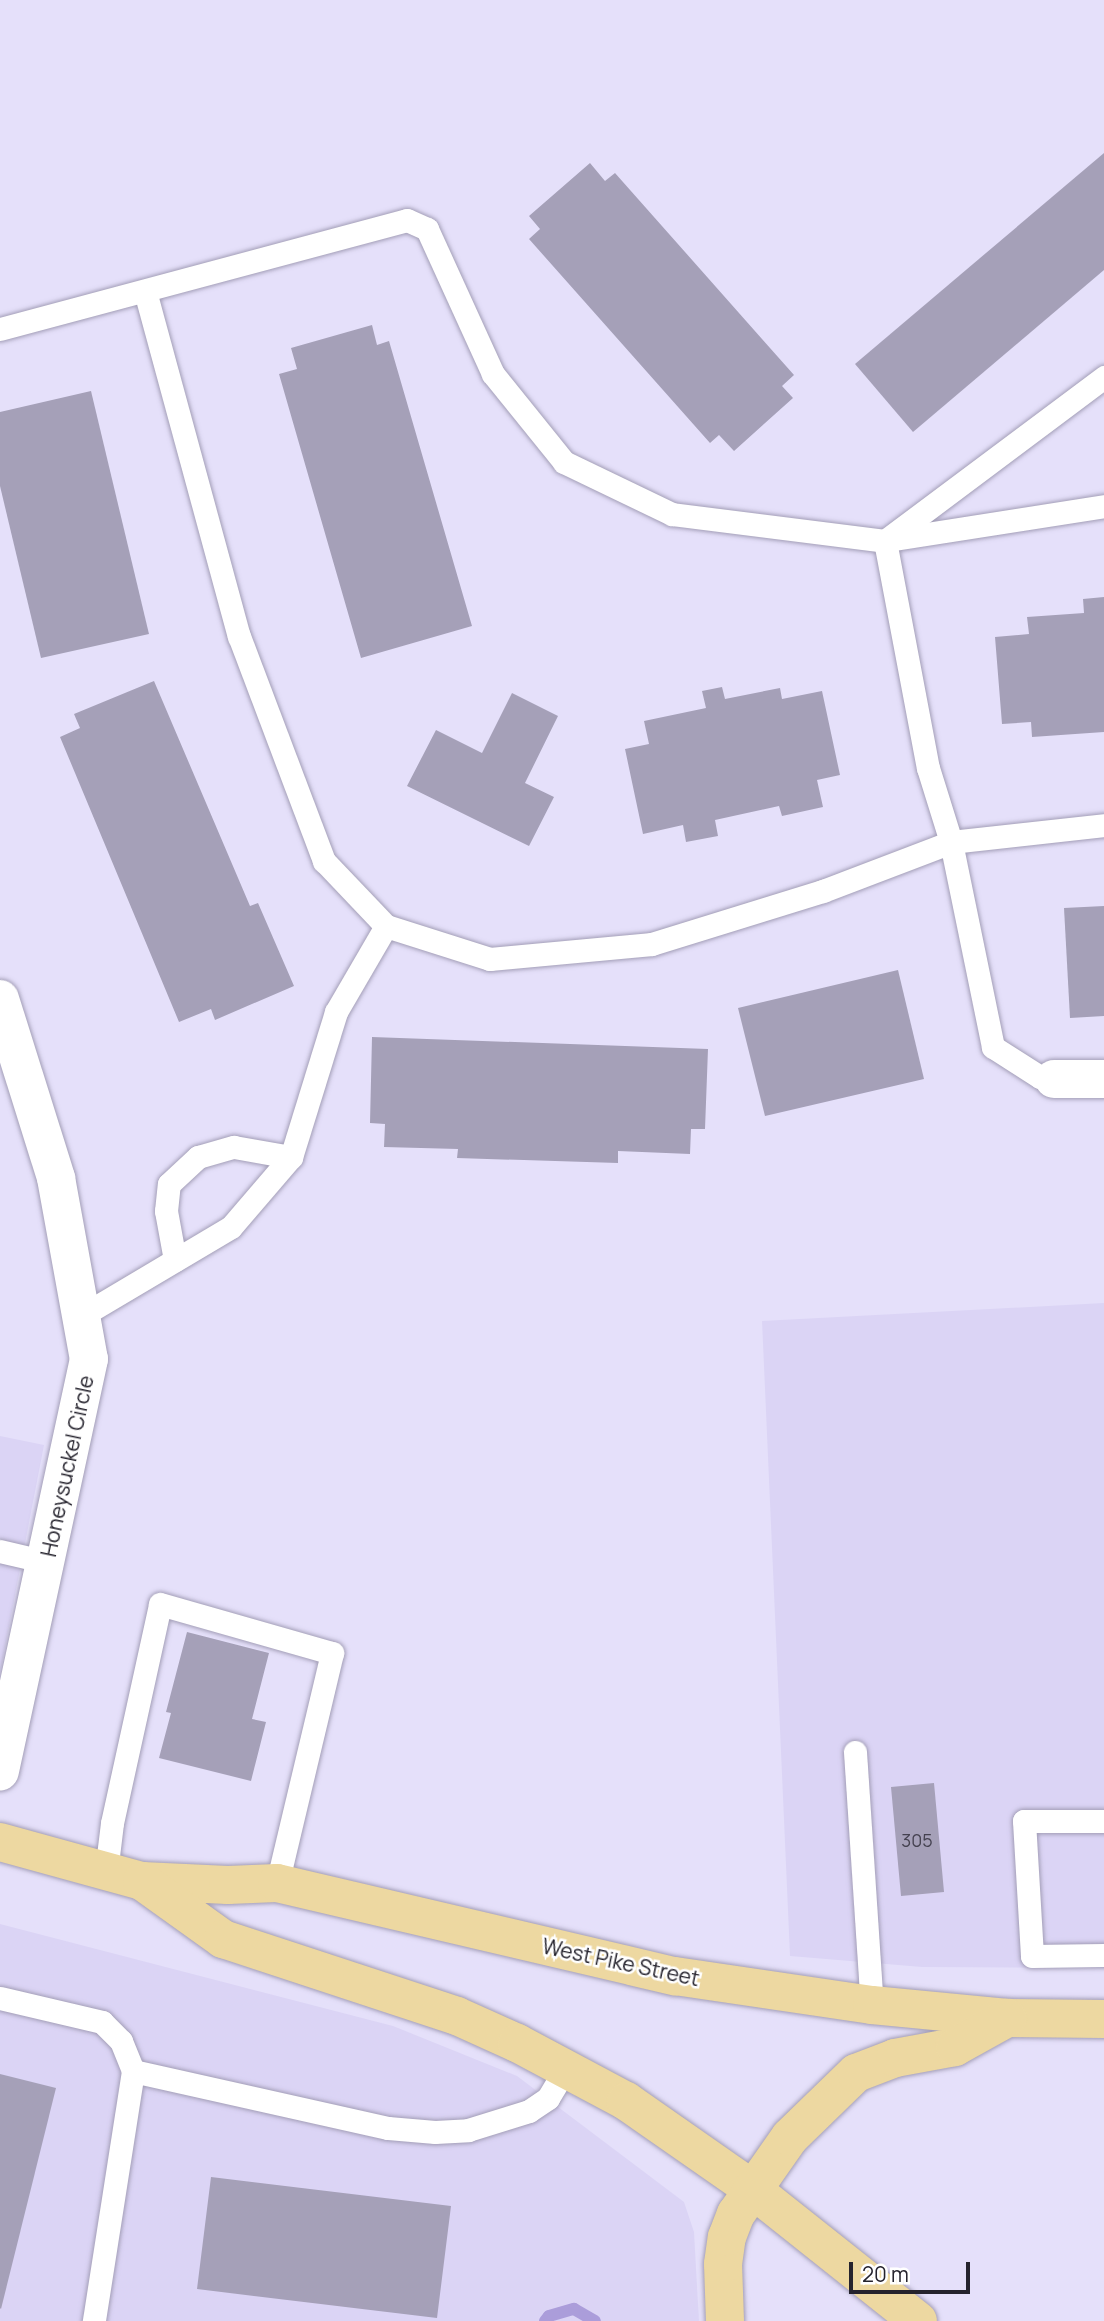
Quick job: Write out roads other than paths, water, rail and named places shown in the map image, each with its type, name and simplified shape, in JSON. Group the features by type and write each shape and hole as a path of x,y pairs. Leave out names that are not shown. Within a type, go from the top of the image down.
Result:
{"main road":[{"name":"West Pike Street","path":"0,1842 142,1881 228,1885 277,1883 675,1976 872,2005 1007,2018 1104,2019"},
{"name":"West Pike Street","path":"142,1881 223,1938 457,2016 566,2068 626,2101 752,2189 918,2321"},
{"path":"725,2321 723,2264 727,2237 736,2214 790,2137 856,2073 895,2058 954,2047 1007,2018"}],"street":[{"name":"Honeysuckel Circle","path":"0,999 56,1178 89,1359 47,1562 5,1726 0,1772"},
{"path":"1054,1079 1104,1079"}],"lane":[{"path":"0,329 407,220 427,229 493,374 564,462 672,514 885,541 1104,506"},
{"path":"145,291 239,636 324,860 386,926 490,959 652,944 823,891 951,842 1104,825"},
{"path":"885,541 1104,377"},
{"path":"885,541 928,768 951,842 993,1047 1040,1077 1054,1079"},
{"path":"81,1316 231,1227 291,1157 335,1012 386,926"},
{"path":"176,1260 166,1211 169,1184 198,1157 234,1147 291,1157"},
{"path":"0,1550 47,1562"},
{"path":"106,1872 112,1823 160,1604 332,1653 277,1883"},
{"path":"855,1752 872,2005"},
{"path":"1104,1821 1024,1821 1032,1956 1104,1955"},
{"path":"0,1998 102,2022 121,2041 134,2071 94,2321"},
{"path":"134,2071 388,2128 435,2132 468,2130 529,2111 548,2098 566,2068"}],"waterway":[{"path":"545,2321 549,2316 574,2309 595,2321"}]}
